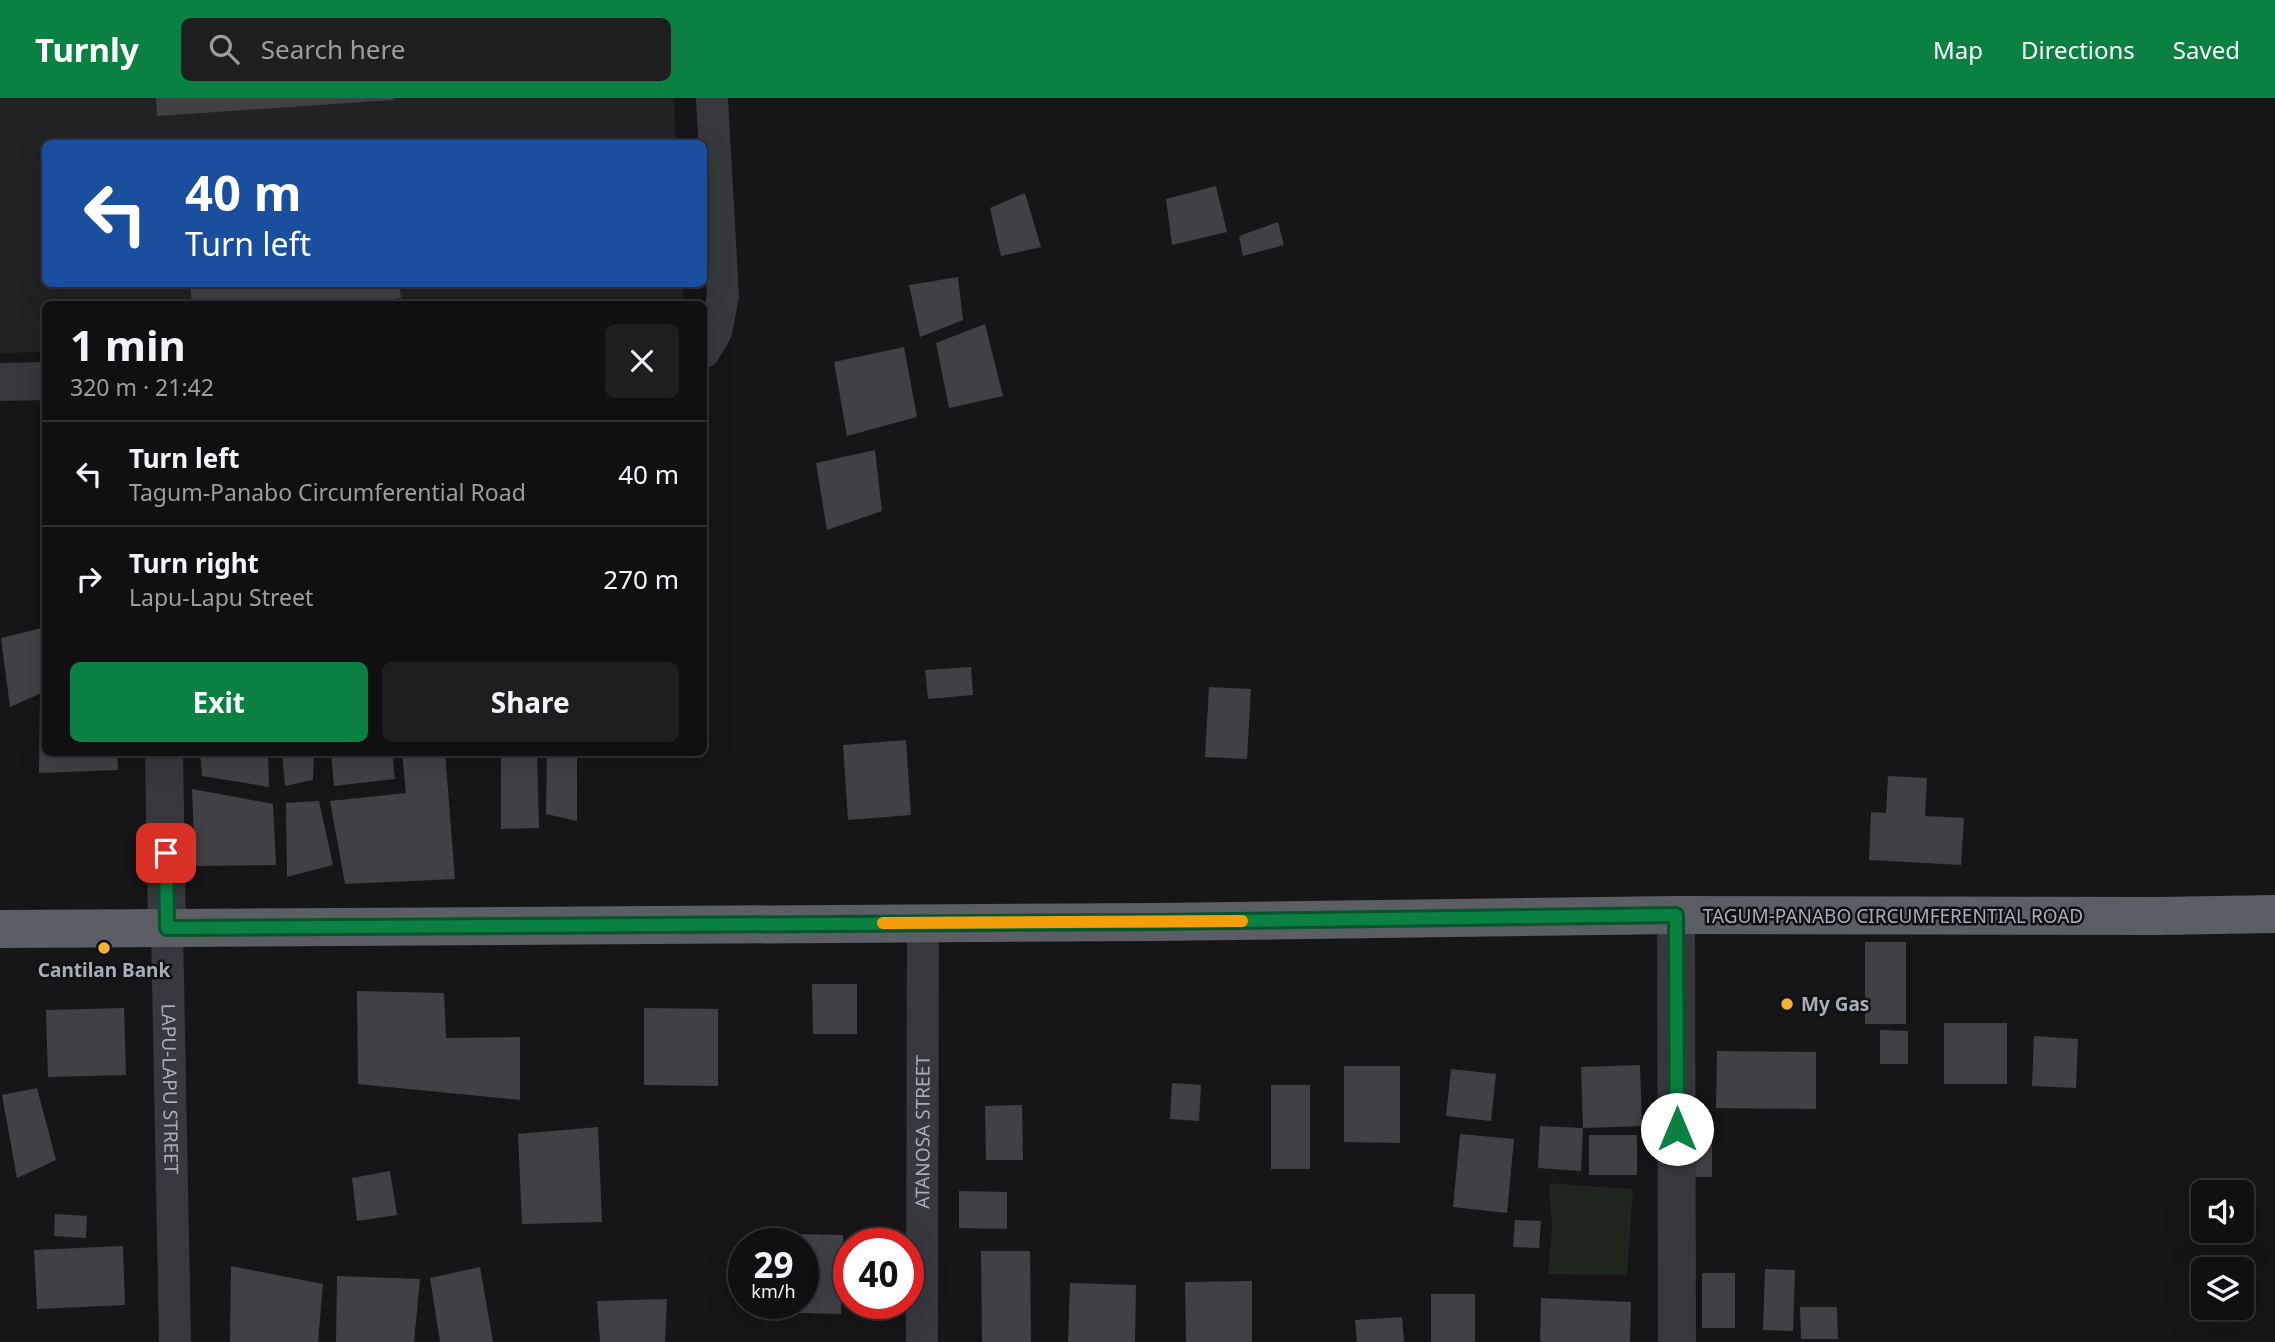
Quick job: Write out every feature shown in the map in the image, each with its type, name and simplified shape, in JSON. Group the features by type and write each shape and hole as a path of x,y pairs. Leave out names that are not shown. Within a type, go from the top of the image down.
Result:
{"highway":[{"name":"TAGUM-PANABO CIRCUMFERENTIAL ROAD","path":"0,929 1155,922 1676,915 2275,914"}],"street":[{"path":"707,347 716,332 723,296 712,98"},
{"path":"0,382 42,381"},
{"name":"LAPU-LAPU STREET","path":"164,756 175,1342"},
{"path":"1676,915 1677,1342"},
{"name":"ATANOSA STREET","path":"922,1342 923,922"}],"shaded area":[{"path":"0,98 674,98 676,140 42,140 42,287 683,287 684,301 42,301 42,352 0,353"},
{"path":"1549,1183 1633,1189 1627,1275 1548,1274 1552,1229"}],"building":[{"path":"156,98 393,98 393,100 157,116"},
{"path":"1216,186 1227,232 1172,245 1166,199"},
{"path":"1025,193 1041,247 1001,256 990,208"},
{"path":"1278,222 1284,245 1243,256 1239,236"},
{"path":"958,277 963,320 920,337 909,285"},
{"path":"190,287 399,287 401,298 375,301 192,301"},
{"path":"985,324 1003,396 949,408 936,343"},
{"path":"904,347 917,417 847,436 834,362"},
{"path":"875,450 882,511 827,530 816,463"},
{"path":"42,628 42,693 10,707 1,638"},
{"path":"971,667 973,695 928,699 925,670"},
{"path":"1209,687 1251,689 1247,759 1205,757"},
{"path":"40,694 42,756 117,756 118,770 39,773"},
{"path":"906,740 911,815 848,820 843,745"},
{"path":"200,756 268,756 269,787 202,776"},
{"path":"282,756 314,756 313,780 285,786"},
{"path":"331,756 392,756 395,779 334,786"},
{"path":"402,756 445,756 455,879 345,884 330,801 406,793"},
{"path":"501,756 537,756 539,828 501,829"},
{"path":"547,756 577,756 577,821 546,814"},
{"path":"1888,776 1927,778 1925,816 1964,818 1961,865 1869,860 1871,812 1886,813"},
{"path":"192,789 273,804 276,865 195,866"},
{"path":"319,801 333,865 287,877 286,803"},
{"path":"1865,942 1906,942 1906,1024 1865,1024"},
{"path":"812,984 857,984 857,1034 813,1034"},
{"path":"357,991 444,993 446,1038 520,1037 520,1100 358,1084"},
{"path":"124,1008 126,1075 48,1077 46,1010"},
{"path":"644,1008 718,1009 718,1086 644,1085"},
{"path":"1944,1023 2007,1023 2007,1084 1944,1084"},
{"path":"1880,1030 1908,1031 1908,1064 1880,1064"},
{"path":"2034,1036 2078,1039 2076,1088 2032,1086"},
{"path":"1717,1051 1816,1052 1816,1109 1716,1108"},
{"path":"1640,1065 1642,1126 1583,1128 1581,1067"},
{"path":"1344,1066 1400,1066 1400,1143 1344,1142"},
{"path":"1451,1069 1496,1074 1491,1121 1446,1116"},
{"path":"1172,1083 1201,1085 1199,1121 1170,1119"},
{"path":"1271,1085 1310,1085 1310,1169 1271,1169"},
{"path":"37,1088 56,1160 17,1178 2,1095"},
{"path":"1022,1105 1023,1160 986,1160 985,1106"},
{"path":"1540,1126 1583,1128 1581,1171 1538,1168"},
{"path":"598,1127 602,1222 522,1224 518,1134"},
{"path":"1460,1134 1514,1139 1507,1213 1453,1207"},
{"path":"1589,1135 1637,1135 1637,1175 1589,1175"},
{"path":"1688,1140 1712,1141 1712,1177 1688,1177"},
{"path":"390,1171 397,1215 357,1221 352,1178"},
{"path":"959,1191 1007,1192 1007,1229 959,1228"},
{"path":"55,1214 87,1216 86,1238 54,1236"},
{"path":"1515,1220 1541,1221 1539,1248 1513,1247"},
{"path":"819,1235 833,1235 833,1314 819,1313"},
{"path":"123,1246 125,1305 37,1309 34,1250"},
{"path":"981,1251 1030,1251 1031,1342 982,1342"},
{"path":"231,1266 323,1284 318,1342 230,1342"},
{"path":"480,1267 493,1342 440,1342 430,1278"},
{"path":"1765,1269 1795,1270 1793,1331 1763,1330"},
{"path":"1702,1273 1735,1273 1735,1328 1702,1328"},
{"path":"337,1276 420,1279 414,1342 336,1342"},
{"path":"1252,1281 1252,1342 1186,1342 1185,1282"},
{"path":"1070,1283 1136,1285 1135,1342 1068,1342"},
{"path":"1431,1294 1475,1294 1475,1342 1431,1342"},
{"path":"1541,1298 1631,1302 1630,1342 1542,1342"},
{"path":"667,1299 665,1342 600,1342 597,1301"},
{"path":"1800,1307 1837,1307 1838,1339 1801,1339"},
{"path":"1402,1317 1404,1342 1357,1342 1355,1320"}],"slow traffic":[{"path":"883,923 1242,921"}],"place":[{"name":"Cantilan Bank","path":"104,948"},
{"name":"My Gas","path":"1787,1004"}],"route":[{"path":"166,853 167,928 1155,922 1676,915 1677,1129"}]}
